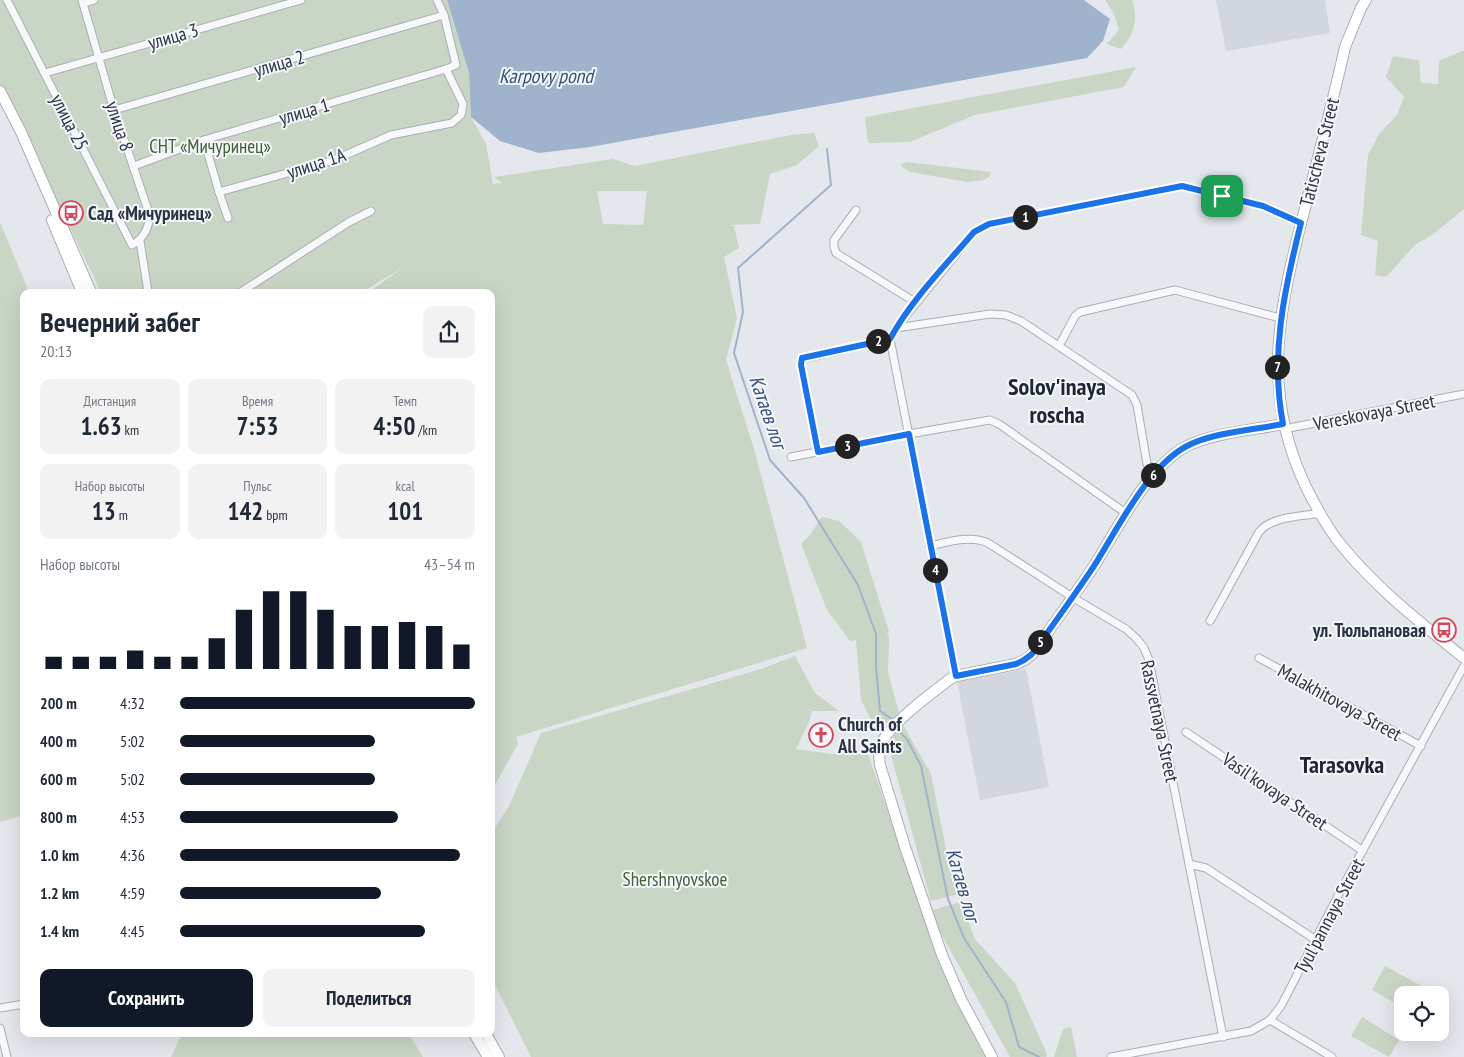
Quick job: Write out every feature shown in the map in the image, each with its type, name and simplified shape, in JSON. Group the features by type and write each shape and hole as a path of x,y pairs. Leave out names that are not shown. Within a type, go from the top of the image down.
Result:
{"street":[{"name":"улица 25","path":"7,0 132,245 140,241"},
{"path":"83,2 94,0"},
{"name":"улица 3","path":"45,73 99,56 301,0"},
{"path":"437,0 444,15 456,65 446,69"},
{"name":"Tatischeva Street","path":"1366,0 1346,47 1301,223 1280,318 1278,376 1284,427 1302,478 1320,513 1341,545 1392,599 1464,658"},
{"name":"улица 8","path":"83,2 114,110 150,216 148,229 140,241"},
{"name":"улица 2","path":"114,110 444,15"},
{"name":"улица 1А","path":"219,192 334,160 391,135 452,124 461,115 463,104 446,69"},
{"name":"улица 1","path":"134,166 204,140 446,69"},
{"path":"0,91 21,132 90,289"},
{"path":"0,106 36,182 81,289"},
{"path":"204,140 228,218"},
{"path":"956,676 890,339 896,328 974,232 989,224 1182,186 1263,206 1301,223"},
{"path":"856,210 834,240 834,249 841,256 916,302"},
{"path":"246,289 349,222 371,211"},
{"path":"140,241 148,289"},
{"path":"1059,346 1075,316 1080,312 1175,290 1280,318"},
{"path":"896,328 990,314 1006,315 1021,321 1132,395 1137,405 1147,464 1154,474"},
{"path":"818,452 801,365 802,358 890,339"},
{"name":"Vereskovaya Street","path":"1284,427 1464,394"},
{"path":"791,457 984,420 995,422 1127,514"},
{"path":"992,1057 961,999 942,955 905,847 880,765 880,748 883,740 915,708 956,676 1016,664 1032,654 1154,474 1177,452 1206,439 1284,427"},
{"path":"1210,621 1259,532 1265,525 1320,513"},
{"name":"Rassvetnaya Street","path":"930,546 952,541 983,540 1126,629 1144,648 1149,660 1223,1037"},
{"name":"Malakhitovaya Street","path":"1260,658 1422,746"},
{"name":"Tyul'pannaya Street","path":"1111,1057 1251,1031 1270,1020 1281,1006 1464,666"},
{"name":"Vasil'kovaya Street","path":"1186,732 1363,851"},
{"path":"1189,864 1206,868 1316,940"},
{"path":"0,1008 20,1005"},
{"path":"1270,1020 1332,1057"},
{"path":"0,1028 6,1057"},
{"path":"476,1037 488,1057"},
{"path":"487,1037 499,1057"}],"shaded area":[{"path":"1216,0 1325,0 1330,33 1226,51"},
{"path":"1026,669 1049,787 980,800 957,682"}],"green space":[{"name":"СНТ «Мичуринец»","path":"0,0 447,0 469,73 471,117 486,144 493,184 502,183 494,177 613,159 635,166 791,135 814,133 819,146 797,165 770,174 760,224 729,225 734,226 739,248 724,257 737,318 726,360 754,449 807,648 516,737 518,744 495,785 495,289 373,289 405,266 367,289 100,289 0,84","holes":["597,191 647,191 643,225 603,224"]},
{"path":"1105,0 1132,0 1135,14 1134,26 1129,38 1121,49 1107,44 1119,30 1114,14"},
{"path":"1464,51 1464,209 1432,235 1416,244 1386,277 1375,275 1378,241 1361,235 1368,155 1379,134 1397,115 1404,97 1386,77 1393,56 1419,60 1421,83 1438,84 1439,61"},
{"path":"1136,67 1124,87 975,115 910,142 868,143 865,117"},
{"path":"907,162 991,172 989,177 983,180 967,182 910,172 900,165"},
{"path":"0,222 28,289 20,289 20,816 0,822"},
{"path":"822,517 839,521 861,542 889,632 887,633 889,637 888,672 899,713 877,731 861,700 856,640 850,641 827,610 801,544"},
{"name":"Shershnyovskoe","path":"795,656 815,693 839,711 812,711 796,749 832,754 868,754 940,964 987,1057 531,1057 495,985 495,828 509,806 541,733 761,669"},
{"path":"903,725 931,774 950,869 959,894 931,901 889,748 894,735"},
{"path":"961,902 975,939 1015,983 1047,1054 1046,1057 1010,1057 939,930 933,910"},
{"path":"1385,966 1422,986 1394,986 1394,1002 1372,990"},
{"path":"1362,1017 1394,1037 1394,1041 1398,1041 1389,1057 1351,1036"},
{"path":"1071,1027 1077,1057 1054,1057 1063,1029"},
{"path":"181,1037 410,1037 423,1057 171,1057"}],"water":[{"name":"Karpovy pond","path":"447,0 1084,0 1110,19 1103,41 1087,58 590,147 539,153 500,141 471,117 469,73"}],"waterway":[{"name":"Катаев лог","path":"827,149 831,185 738,268 743,312 734,353 770,460 804,498 858,585 876,634 876,667 880,711 892,719"},
{"name":"Катаев лог","path":"900,732 907,739 921,766 948,899 964,938 1006,1002 1019,1047 1039,1057"}],"place":[{"name":"Сад «Мичуринец»","path":"71,213"},
{"name":"ул. Тюльпановая","path":"1444,630"},
{"name":"Church of All Saints","path":"821,735"}],"district":[{"name":"Solov'inaya roscha","path":"1057,401"},
{"name":"Tarasovka","path":"1342,765"}],"route":[{"path":"1182,186 1222,196 1263,206 1274,210 1290,220 1301,223 1280,318 1278,376 1280,410 1283,424 1206,439 1177,452 1148,482 1093,567 1032,654 1016,664 956,676 909,434 818,452 801,365 802,358 890,339 916,302 974,232 981,227 1182,186"}]}
